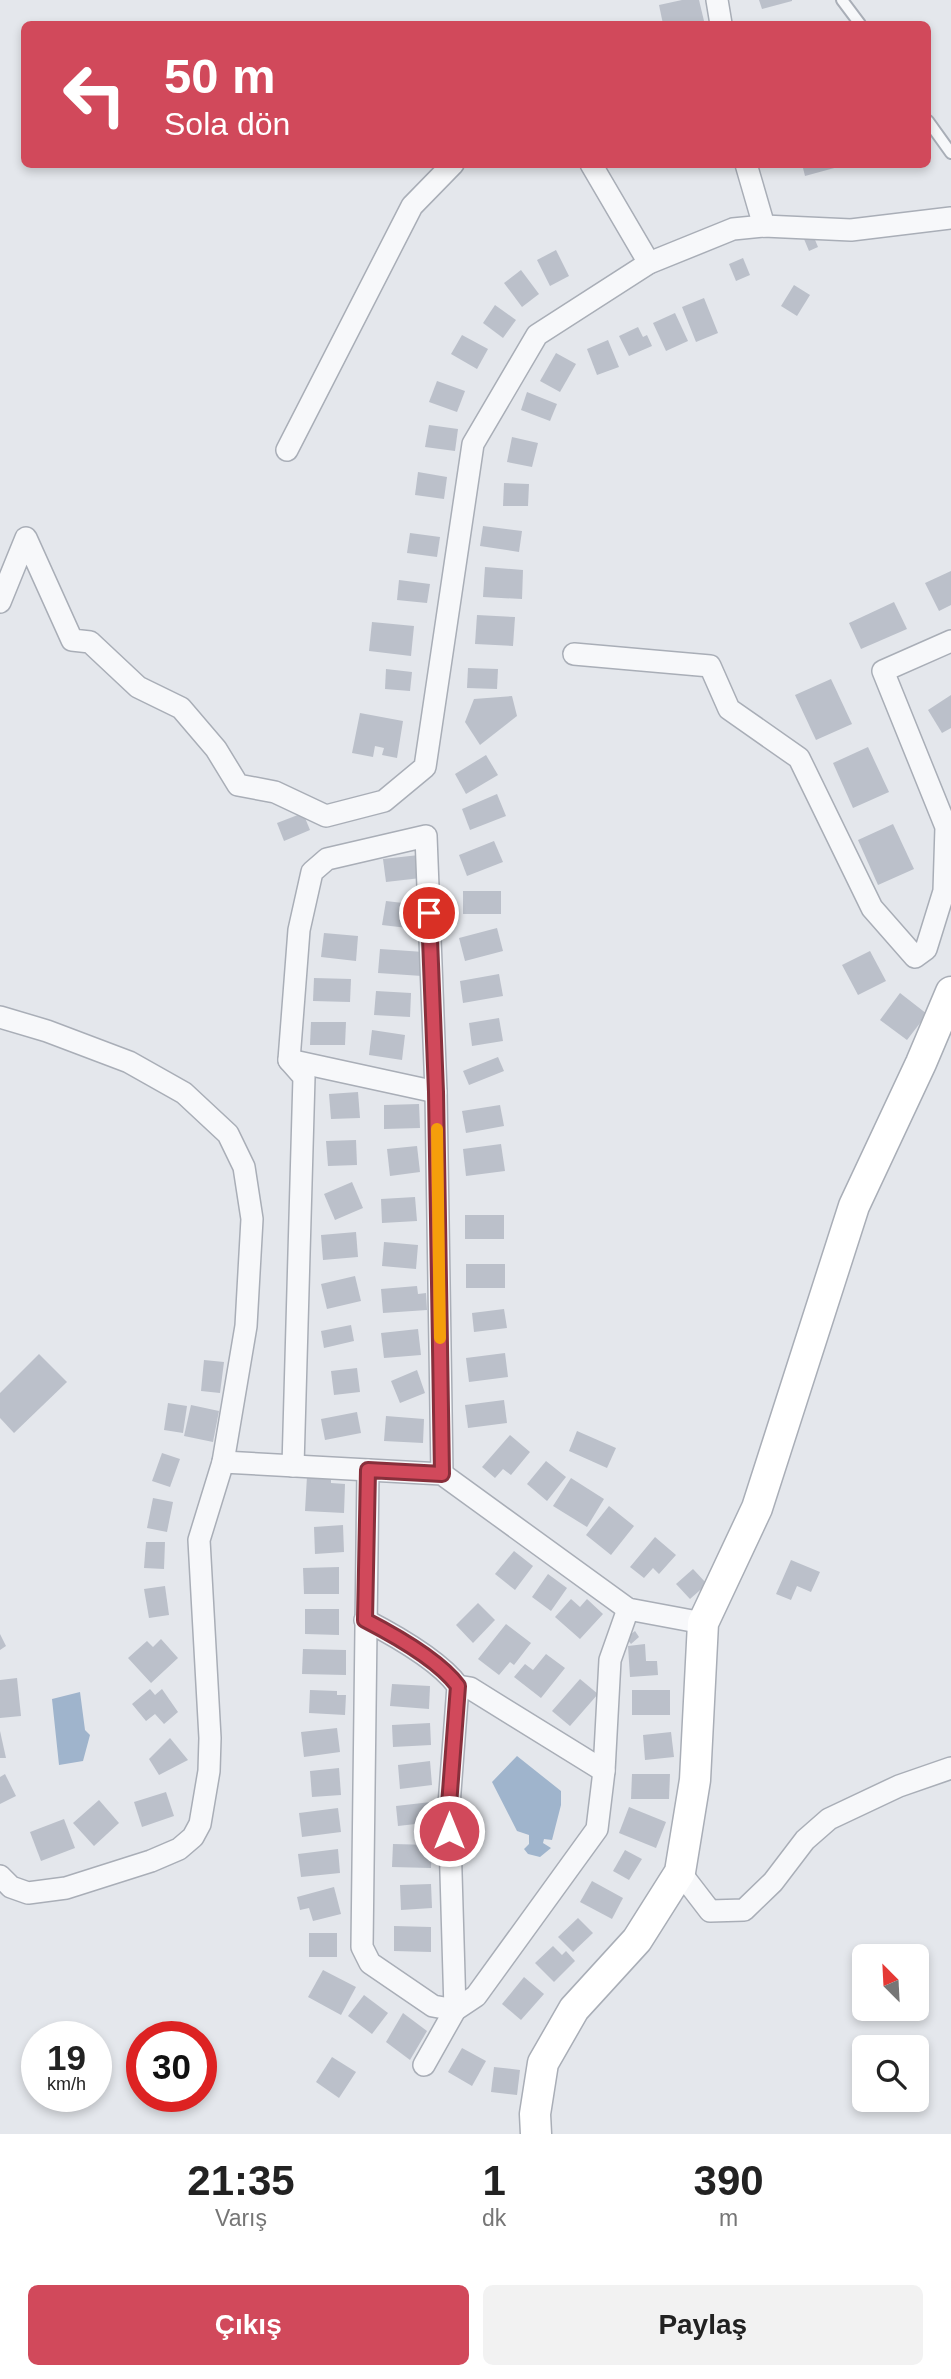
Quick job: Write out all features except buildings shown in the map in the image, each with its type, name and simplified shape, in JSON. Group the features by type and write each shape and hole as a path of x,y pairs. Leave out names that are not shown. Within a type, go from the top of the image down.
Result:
{"main road":[{"path":"536,2134 535,2114 543,2063 574,2010 637,1940 680,1872 695,1780 703,1622 757,1508 854,1206 951,992"}],"street":[{"path":"717,0 720,21"},
{"path":"287,450 412,206 449,168"},
{"path":"593,168 649,264"},
{"path":"747,168 764,226"},
{"path":"0,602 26,538 72,640 90,642 138,687 181,708 216,749 238,785 275,792 326,816 384,801 425,768 473,444 537,335 649,264 733,229 764,226 851,230 951,218"},
{"path":"574,654 710,666 729,709 799,758 872,908 915,957 926,949 944,891 949,825 883,671 951,641"},
{"path":"293,1466 304,1077 289,1060 299,930 312,872 327,859 426,836 436,1092 442,1474"},
{"path":"0,1017 47,1031 129,1062 184,1093 228,1134 244,1167 251,1219 246,1326 223,1462 200,1540 209,1772 200,1824 193,1837 180,1849 66,1888 28,1894 11,1887 0,1876"},
{"path":"289,1060 436,1092"},
{"path":"223,1462 442,1474 628,1609 703,1622"},
{"path":"368,1470 362,1947 370,1963 433,2006 455,2010"},
{"path":"424,2065 455,2010 476,1996 597,1829 604,1771 610,1660 628,1609"},
{"path":"365,1620 394,1635 451,1676 458,1686 449,1805 455,2010"},
{"path":"458,1686 470,1688 604,1771"},
{"path":"680,1872 710,1911 744,1910 773,1882 805,1840 830,1819 899,1786 951,1768"}],"lane":[{"path":"842,0 858,21"},
{"path":"931,125 951,153"}],"water":[{"path":"80,1692 85,1730 90,1735 83,1761 59,1765 52,1699"},
{"path":"517,1756 561,1791 561,1805 552,1840 544,1839 543,1843 551,1848 540,1857 528,1854 524,1849 529,1844 529,1835 517,1831 492,1782"}],"slow traffic":[{"path":"437,1129 440,1338"}],"route":[{"path":"429,913 436,1092 442,1474 368,1470 365,1620 394,1635 451,1676 458,1686 449,1831"}]}
